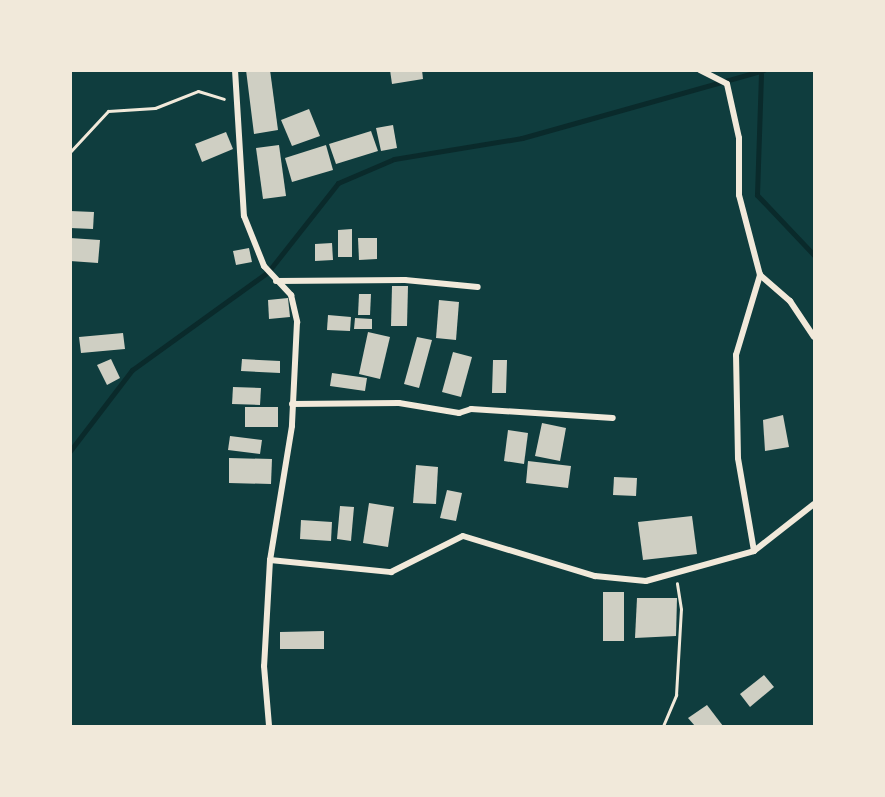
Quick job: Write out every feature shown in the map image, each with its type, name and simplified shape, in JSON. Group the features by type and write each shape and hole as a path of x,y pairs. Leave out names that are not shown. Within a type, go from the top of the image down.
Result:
{"street":[{"path":"235,70 244,216 264,266 295,306 292,404 270,560 264,666 269,726"},
{"path":"700,70 727,84 740,138 739,195 760,275 736,355 738,458 754,551"},
{"path":"760,275 790,301 814,337"},
{"path":"276,281 405,280 478,286"},
{"path":"292,404 399,403 459,413 471,409 613,418"},
{"path":"270,560 391,572 463,536 596,576 646,581 676,575 754,551 814,504"}],"path":[{"path":"70,152 108,111 155,108 198,91 237,103"},
{"path":"663,726 676,695 681,609 676,575"}],"building":[{"path":"246,70 270,70 278,130 254,134"},
{"path":"390,70 422,70 423,79 392,84"},
{"path":"309,109 320,136 292,146 281,120"},
{"path":"393,125 397,148 381,151 376,128"},
{"path":"371,131 378,151 336,164 329,144"},
{"path":"226,132 233,149 202,162 195,144"},
{"path":"279,145 286,196 263,199 256,148"},
{"path":"326,145 333,170 292,182 285,158"},
{"path":"70,211 94,212 93,229 70,228"},
{"path":"352,229 352,257 338,257 338,230"},
{"path":"70,238 100,240 98,263 70,261"},
{"path":"358,238 377,238 377,259 359,260"},
{"path":"332,243 333,260 315,261 315,244"},
{"path":"249,248 252,262 236,265 233,251"},
{"path":"392,286 408,286 407,326 391,326"},
{"path":"359,294 371,294 370,315 358,315"},
{"path":"288,298 290,317 269,319 268,300"},
{"path":"439,300 459,302 456,340 436,338"},
{"path":"328,315 351,317 350,331 327,330"},
{"path":"355,318 372,319 372,329 354,329"},
{"path":"368,332 390,337 380,379 359,374"},
{"path":"123,333 125,349 81,353 79,337"},
{"path":"417,337 432,340 419,388 404,384"},
{"path":"453,352 472,357 461,397 442,392"},
{"path":"111,359 120,378 107,385 97,365"},
{"path":"242,359 280,361 280,373 241,371"},
{"path":"493,360 507,360 506,393 492,393"},
{"path":"332,373 367,378 365,391 330,386"},
{"path":"233,387 261,388 260,405 232,404"},
{"path":"245,407 278,407 278,427 245,427"},
{"path":"783,415 789,447 765,451 763,420"},
{"path":"542,423 566,428 560,461 535,456"},
{"path":"508,430 528,433 524,464 504,461"},
{"path":"230,436 262,440 260,454 228,450"},
{"path":"229,458 272,459 271,484 229,483"},
{"path":"528,461 571,466 568,488 526,483"},
{"path":"416,465 438,467 436,504 413,503"},
{"path":"614,477 637,478 636,496 613,495"},
{"path":"447,490 462,493 456,521 440,518"},
{"path":"369,503 394,507 388,547 363,543"},
{"path":"340,506 354,507 351,541 337,539"},
{"path":"692,516 697,554 643,560 638,522"},
{"path":"301,520 332,522 331,541 300,539"},
{"path":"603,592 624,592 624,641 603,641"},
{"path":"637,598 677,598 676,636 635,638"},
{"path":"324,631 324,649 280,649 280,632"},
{"path":"764,675 774,687 750,707 740,694"},
{"path":"707,705 723,726 695,726 688,718"}],"waterway":[{"path":"70,451 132,370 268,272 338,183 394,159 522,138 764,70"},
{"path":"761,74 757,195 814,255"}]}
